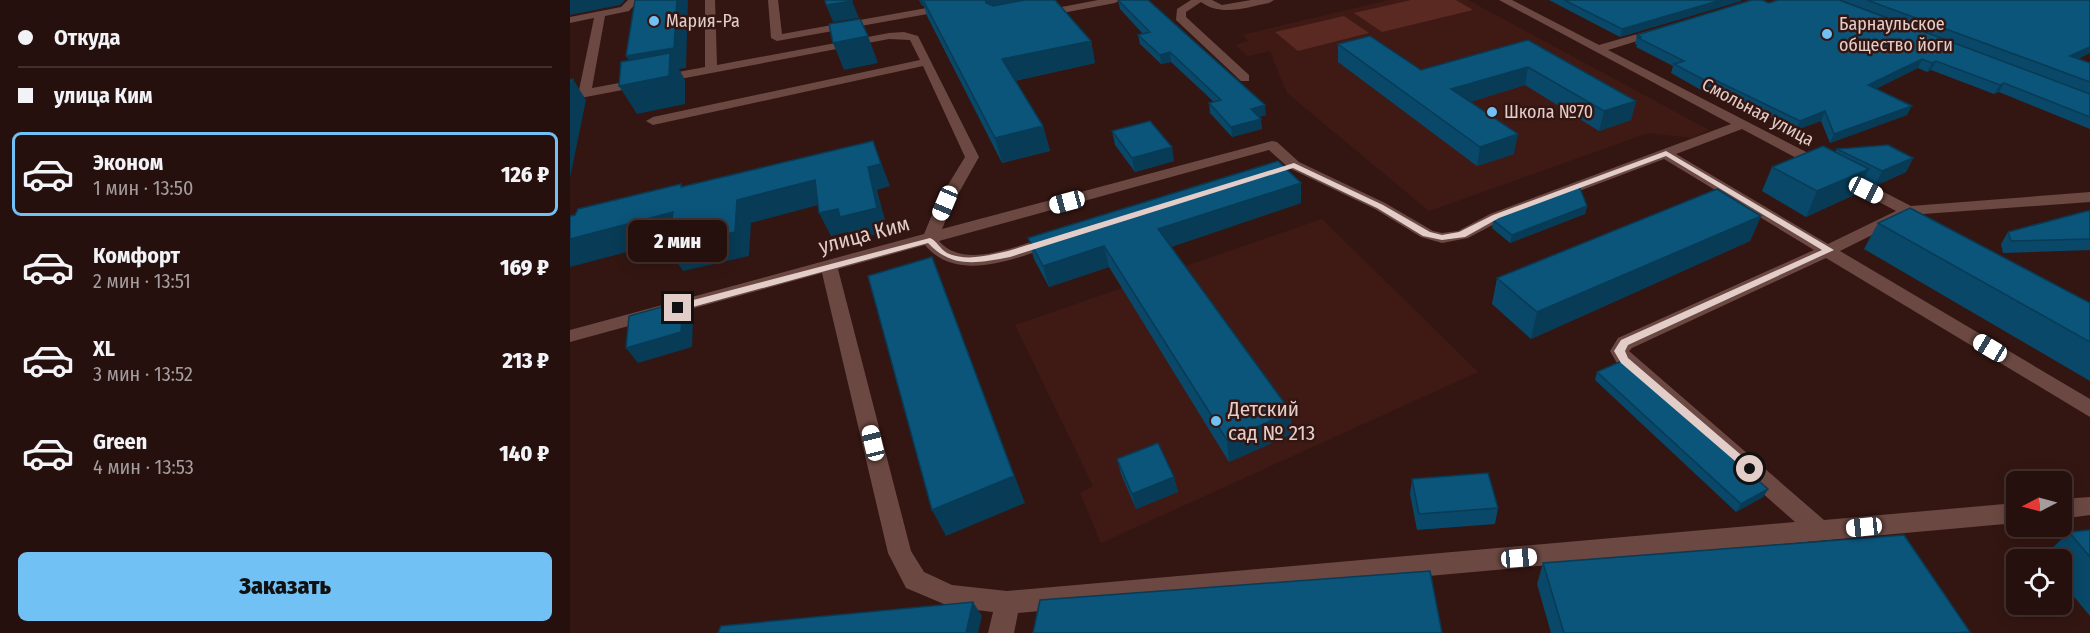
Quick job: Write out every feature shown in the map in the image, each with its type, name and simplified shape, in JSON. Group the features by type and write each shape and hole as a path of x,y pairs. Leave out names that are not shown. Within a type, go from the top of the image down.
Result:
{"street":[{"path":"570,20 625,9 634,0"},
{"path":"710,0 711,70"},
{"path":"773,0 780,57"},
{"path":"777,39 989,0"},
{"path":"1033,15 1115,0"},
{"path":"1198,0 1180,10 1180,18 1245,78"},
{"path":"1205,0 1214,7 1222,8 1269,0"},
{"name":"Смольная улица","path":"1504,0 1928,222"},
{"path":"585,93 600,15"},
{"path":"854,25 859,42"},
{"path":"1598,49 1675,26"},
{"path":"570,96 889,36 914,38 972,157 945,203 930,240 943,255 982,260 1010,254 1067,236"},
{"path":"653,121 927,62"},
{"path":"1271,172 1294,165 1380,206 1426,234 1442,238 1461,235 1496,217 1741,125"},
{"name":"улица Ким","path":"570,336 930,240 1272,145 1294,165"},
{"path":"1666,154 2090,409"},
{"path":"1821,531 1625,360 1619,351 1625,343 1829,250 1908,211 2090,197"},
{"path":"829,267 900,553 915,580 951,596 1007,602 2006,514"},
{"path":"2072,508 2090,506"},
{"path":"1001,633 1007,602"}],"shaded area":[{"name":"Школа №70","path":"1389,0 1468,0 1709,130 1692,138 1648,133 1429,211 1287,93 1270,51 1248,56 1235,45 1249,41 1242,35"},
{"path":"1411,0 1456,0 1473,10 1382,32 1354,13"},
{"path":"1344,16 1369,33 1298,51 1275,32"},
{"name":"Детский сад № 213","path":"1322,219 1478,372 1101,543 1080,493 1093,486 1015,325"}],"building":[{"path":"635,0 677,0 674,48 626,56"},
{"path":"825,0 852,0 852,1 826,5"},
{"path":"923,0 985,0 993,6 1025,0 1055,0 1091,41 1002,59 1043,126 995,138"},
{"path":"1118,0 1148,0 1265,105 1251,109 1261,119 1231,127 1209,103 1221,100 1170,52 1160,55 1138,35 1150,32"},
{"path":"1564,0 1721,0 1622,29"},
{"path":"1752,0 1769,3 1778,0 1839,0 2090,94 2090,117 2004,83 2000,85 1936,61 1932,63 1922,59 1868,85 1912,106 1834,134 1825,111 1800,121 1711,78 1704,80 1674,64 1684,61 1638,38 1641,37 1637,35"},
{"path":"1867,0 2090,0 2090,47 2070,56 2090,63 2090,82"},
{"path":"860,19 868,36 833,43 829,24"},
{"path":"1370,36 1421,70 1528,40 1636,101 1604,111 1528,67 1451,89 1518,134 1480,147 1338,44"},
{"path":"670,53 669,76 619,86 621,62"},
{"path":"1150,121 1172,147 1132,158 1112,131"},
{"path":"873,141 881,164 868,167 877,208 840,217 838,209 819,213 815,180 737,200 735,232 667,248 673,212 570,239 570,216 575,215 578,209"},
{"path":"1888,145 1913,158 1882,171 1837,149"},
{"path":"1823,146 1869,169 1817,191 1772,167"},
{"path":"1278,161 1301,183 1158,229 1291,412 1227,440 1104,246 1043,266 1028,238"},
{"path":"1579,186 1587,206 1512,235 1493,220 1504,214"},
{"path":"1717,189 1761,216 1537,312 1497,278"},
{"path":"1910,208 2090,303 2090,342 1878,223"},
{"path":"2090,211 2090,239 2011,241 2008,232"},
{"path":"932,257 1014,476 932,510 868,276"},
{"path":"683,301 681,332 626,348 629,316"},
{"path":"1622,361 1768,489 1741,504 1597,372"},
{"path":"1158,443 1174,477 1132,494 1117,459"},
{"path":"1488,473 1498,508 1419,514 1412,479"},
{"path":"2090,530 2090,557 2072,536 2072,532"},
{"path":"1904,535 1970,632 1564,633 1543,563"},
{"path":"1430,571 1442,633 1033,633 1040,600"},
{"path":"973,602 966,633 718,633 721,626"}],"place":[{"name":"Мария-Ра","path":"654,21"},
{"name":"Барнаульское общество йоги","path":"1827,34"},
{"name":"Школа №70","path":"1492,112"},
{"name":"Детский сад № 213","path":"1216,421"}],"route":[{"path":"678,308 930,240 943,255 961,259 982,260 1010,254 1294,165 1380,206 1426,234 1442,238 1461,235 1496,217 1666,154 1829,250 1625,343 1619,351 1625,360 1750,469"}]}
